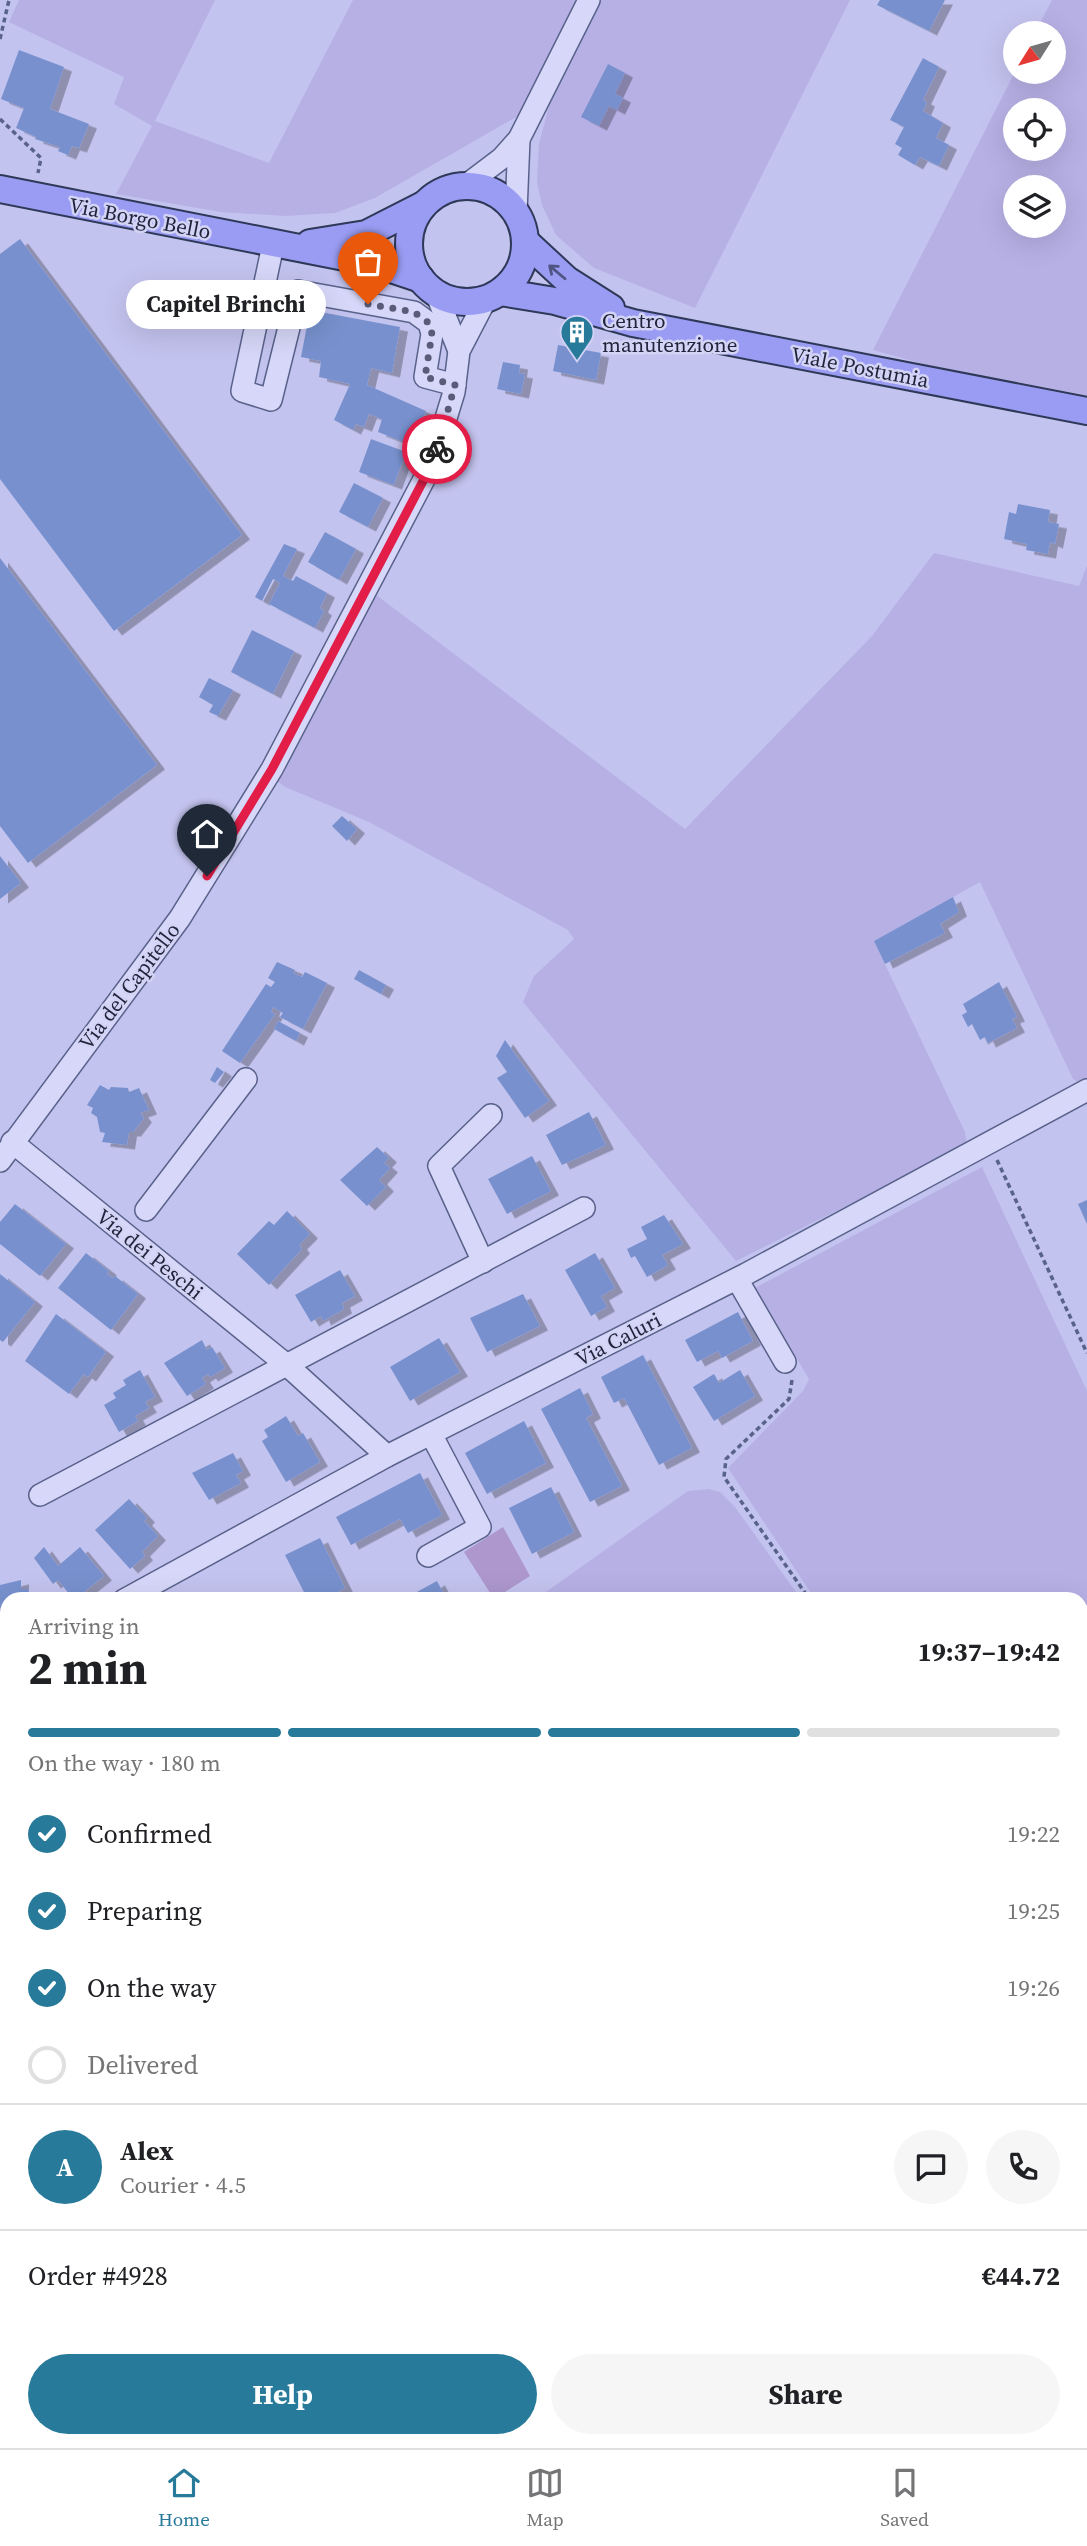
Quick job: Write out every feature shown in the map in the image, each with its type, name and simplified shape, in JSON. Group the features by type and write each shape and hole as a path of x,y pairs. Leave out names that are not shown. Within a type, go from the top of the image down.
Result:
{"main road":[{"path":"428,286 409,249 411,229 423,205 442,190 465,186 489,189 503,197 516,212"},
{"name":"Via Borgo Bello","path":"0,189 370,262 428,286"},
{"name":"Via Borgo Bello","path":"276,245 330,241 366,234 423,205"},
{"name":"Viale Postumia","path":"516,212 526,242 567,280 632,323"},
{"path":"493,295 519,271 526,242"},
{"name":"Viale Postumia","path":"428,286 460,302 493,295 555,301 632,323 1087,411"}],"street":[{"path":"465,186 502,158 519,139 589,0"},
{"path":"516,212 519,139"},
{"path":"276,245 242,391 271,400 298,291 414,312 429,323 432,334 425,377 455,385"},
{"name":"Via del Capitello","path":"428,286 459,351"},
{"name":"Via del Capitello","path":"0,1161 180,918 272,769 432,464 455,385 459,351 493,295"},
{"path":"146,1210 246,1079"},
{"name":"Via Caluri","path":"155,1592 387,1456 737,1279 1087,1090"},
{"path":"483,1262 439,1166 491,1115"},
{"name":"Via dei Peschi","path":"12,1142 288,1366 387,1456"},
{"path":"40,1495 584,1208"},
{"path":"737,1279 785,1362"},
{"path":"428,1556 480,1527 431,1434"}],"path":[{"path":"0,39 9,0"},
{"path":"0,119 41,158 33,196"},
{"path":"989,1142 1087,1353"},
{"path":"785,1362 792,1383 789,1399 726,1459 724,1476 804,1592"}],"shaded area":[{"path":"19,0 215,0 155,121 269,163 353,0 579,0 518,116 375,198 335,213 285,216 221,212 116,194 152,126 114,104 124,77 9,22"},
{"path":"601,0 850,0 695,308 594,268 556,235 542,205 537,182 539,144 550,102"},
{"path":"1052,0 1087,0 1087,403 974,378 873,350 1009,84 1066,84 1066,21 1041,21"},
{"path":"934,553 1079,586 1087,566 1087,1083 1083,1085 1073,1079 980,882 874,941 965,1132 967,1146 736,1261 523,1002 534,976 574,939 568,930 369,822 285,787 269,775 371,591 685,829 872,636"},
{"path":"982,1167 1087,1391 1087,1592 810,1592 728,1468 803,1391 809,1379 755,1288"},
{"path":"709,1489 720,1492 735,1507 796,1592 546,1592 688,1491"},
{"path":"503,1527 530,1576 505,1592 490,1592 464,1552"}],"building":[{"path":"880,0 945,0 929,31 877,5"},
{"path":"19,50 64,67 50,109 89,124 79,148 72,146 68,155 58,151 60,147 35,139 36,137 16,128 24,108 1,99"},
{"path":"923,58 939,67 923,100 927,102 923,111 943,123 936,138 949,145 939,166 920,157 915,165 898,155 902,148 895,144 904,127 890,120"},
{"path":"608,64 625,73 615,94 623,98 617,110 609,106 599,126 581,117"},
{"path":"20,239 242,535 114,631 0,479 0,254"},
{"path":"310,310 400,327 392,373 371,368 367,385 426,411 412,445 378,432 382,419 369,414 364,427 356,424 353,430 334,420 350,384 319,377 321,361 301,357"},
{"name":"Centro manutenzione","path":"558,345 601,353 596,380 553,371"},
{"path":"503,362 520,365 519,373 525,374 521,394 497,389"},
{"path":"371,439 406,452 394,485 359,472"},
{"path":"354,483 383,498 368,527 339,512"},
{"path":"1018,504 1050,510 1048,522 1059,524 1055,544 1050,542 1048,554 1026,550 1027,544 1004,539 1009,512 1016,514"},
{"path":"325,532 356,549 339,580 308,562"},
{"path":"284,544 297,549 283,576 293,581 296,576 327,593 320,608 324,611 315,628 269,604 280,583 273,579 262,601 255,597"},
{"path":"0,558 157,765 28,863 0,826"},
{"path":"252,630 294,651 273,694 231,672"},
{"path":"209,678 233,690 218,716 209,712 213,705 199,697"},
{"path":"342,816 357,829 347,841 332,826"},
{"path":"0,856 21,883 0,899"},
{"path":"953,897 959,912 940,924 945,933 885,964 874,941"},
{"path":"277,962 295,970 293,973 302,977 305,972 327,983 303,1029 280,1017 283,1013 273,1007 271,1012 275,1014 240,1063 222,1051 266,984 271,987 275,982 268,978"},
{"path":"359,970 386,985 381,994 354,979"},
{"path":"999,982 1017,1017 1012,1019 1017,1028 988,1043 985,1037 980,1040 972,1024 968,1027 962,1015 967,1012 963,1004"},
{"path":"278,1021 300,1033 296,1041 274,1029"},
{"path":"505,1040 549,1101 525,1118 497,1078 507,1072 496,1056"},
{"path":"217,1067 224,1072 215,1083 210,1080"},
{"path":"100,1085 109,1090 111,1087 128,1088 129,1092 139,1088 149,1110 140,1113 144,1118 133,1132 129,1132 127,1145 102,1142 105,1133 100,1132 97,1117 91,1113 93,1108 87,1105"},
{"path":"589,1112 606,1145 562,1165 546,1135"},
{"path":"377,1147 389,1158 384,1163 390,1168 379,1180 386,1187 367,1206 340,1180"},
{"path":"532,1156 551,1191 507,1214 488,1179"},
{"path":"1087,1200 1087,1224 1078,1204"},
{"path":"15,1204 66,1244 40,1276 0,1244 0,1222"},
{"path":"287,1211 310,1234 299,1245 302,1249 269,1285 237,1254 269,1221 274,1225"},
{"path":"664,1215 683,1244 662,1255 668,1265 647,1277 635,1256 631,1258 627,1249 647,1239 641,1227"},
{"path":"86,1253 109,1271 107,1274 113,1278 115,1276 138,1294 111,1330 58,1288"},
{"path":"595,1253 615,1288 601,1296 607,1307 591,1316 565,1270"},
{"path":"340,1270 355,1296 342,1303 344,1309 323,1321 321,1316 311,1322 295,1295"},
{"path":"0,1274 35,1302 3,1342 0,1340"},
{"path":"523,1294 540,1326 487,1352 470,1318"},
{"path":"738,1312 753,1341 722,1358 718,1351 697,1362 685,1340"},
{"path":"56,1314 106,1352 88,1377 84,1374 69,1394 25,1361"},
{"path":"439,1338 460,1372 410,1401 390,1367"},
{"path":"202,1340 207,1350 212,1347 225,1368 210,1377 208,1374 202,1378 206,1384 187,1396 164,1363"},
{"path":"643,1355 692,1448 659,1465 624,1398 614,1403 601,1377"},
{"path":"140,1370 155,1397 145,1402 149,1408 135,1416 138,1421 119,1432 104,1405 116,1398 113,1393 126,1385 123,1380"},
{"path":"740,1370 755,1396 714,1421 693,1387 714,1374 719,1383"},
{"path":"580,1388 593,1414 586,1418 622,1486 590,1502 541,1409"},
{"path":"286,1416 298,1436 303,1433 320,1462 286,1482 262,1441 268,1437 264,1430"},
{"path":"524,1421 546,1463 487,1494 465,1453"},
{"path":"233,1453 243,1471 236,1475 241,1483 209,1500 192,1473"},
{"path":"420,1473 442,1515 408,1533 400,1519 351,1545 336,1517"},
{"path":"551,1487 574,1532 532,1554 509,1508"},
{"path":"129,1499 147,1518 144,1521 158,1536 142,1552 145,1556 130,1569 95,1530"},
{"path":"320,1538 345,1588 338,1592 304,1592 285,1555"},
{"path":"44,1547 58,1566 80,1547 104,1576 84,1592 68,1592 58,1580 53,1584 34,1558"},
{"path":"21,1580 21,1589 28,1589 29,1592 0,1592 0,1585"},
{"path":"437,1581 443,1592 417,1592"}],"way so far":[{"path":"368,304 414,312 429,323 432,334 425,377 455,385 437,449"}],"place":[{"name":"Capitel Brinchi","path":"368,304"},
{"name":"Centro manutenzione","path":"577,362"}],"route":[{"path":"207,876 272,769 432,464 437,449"}]}
